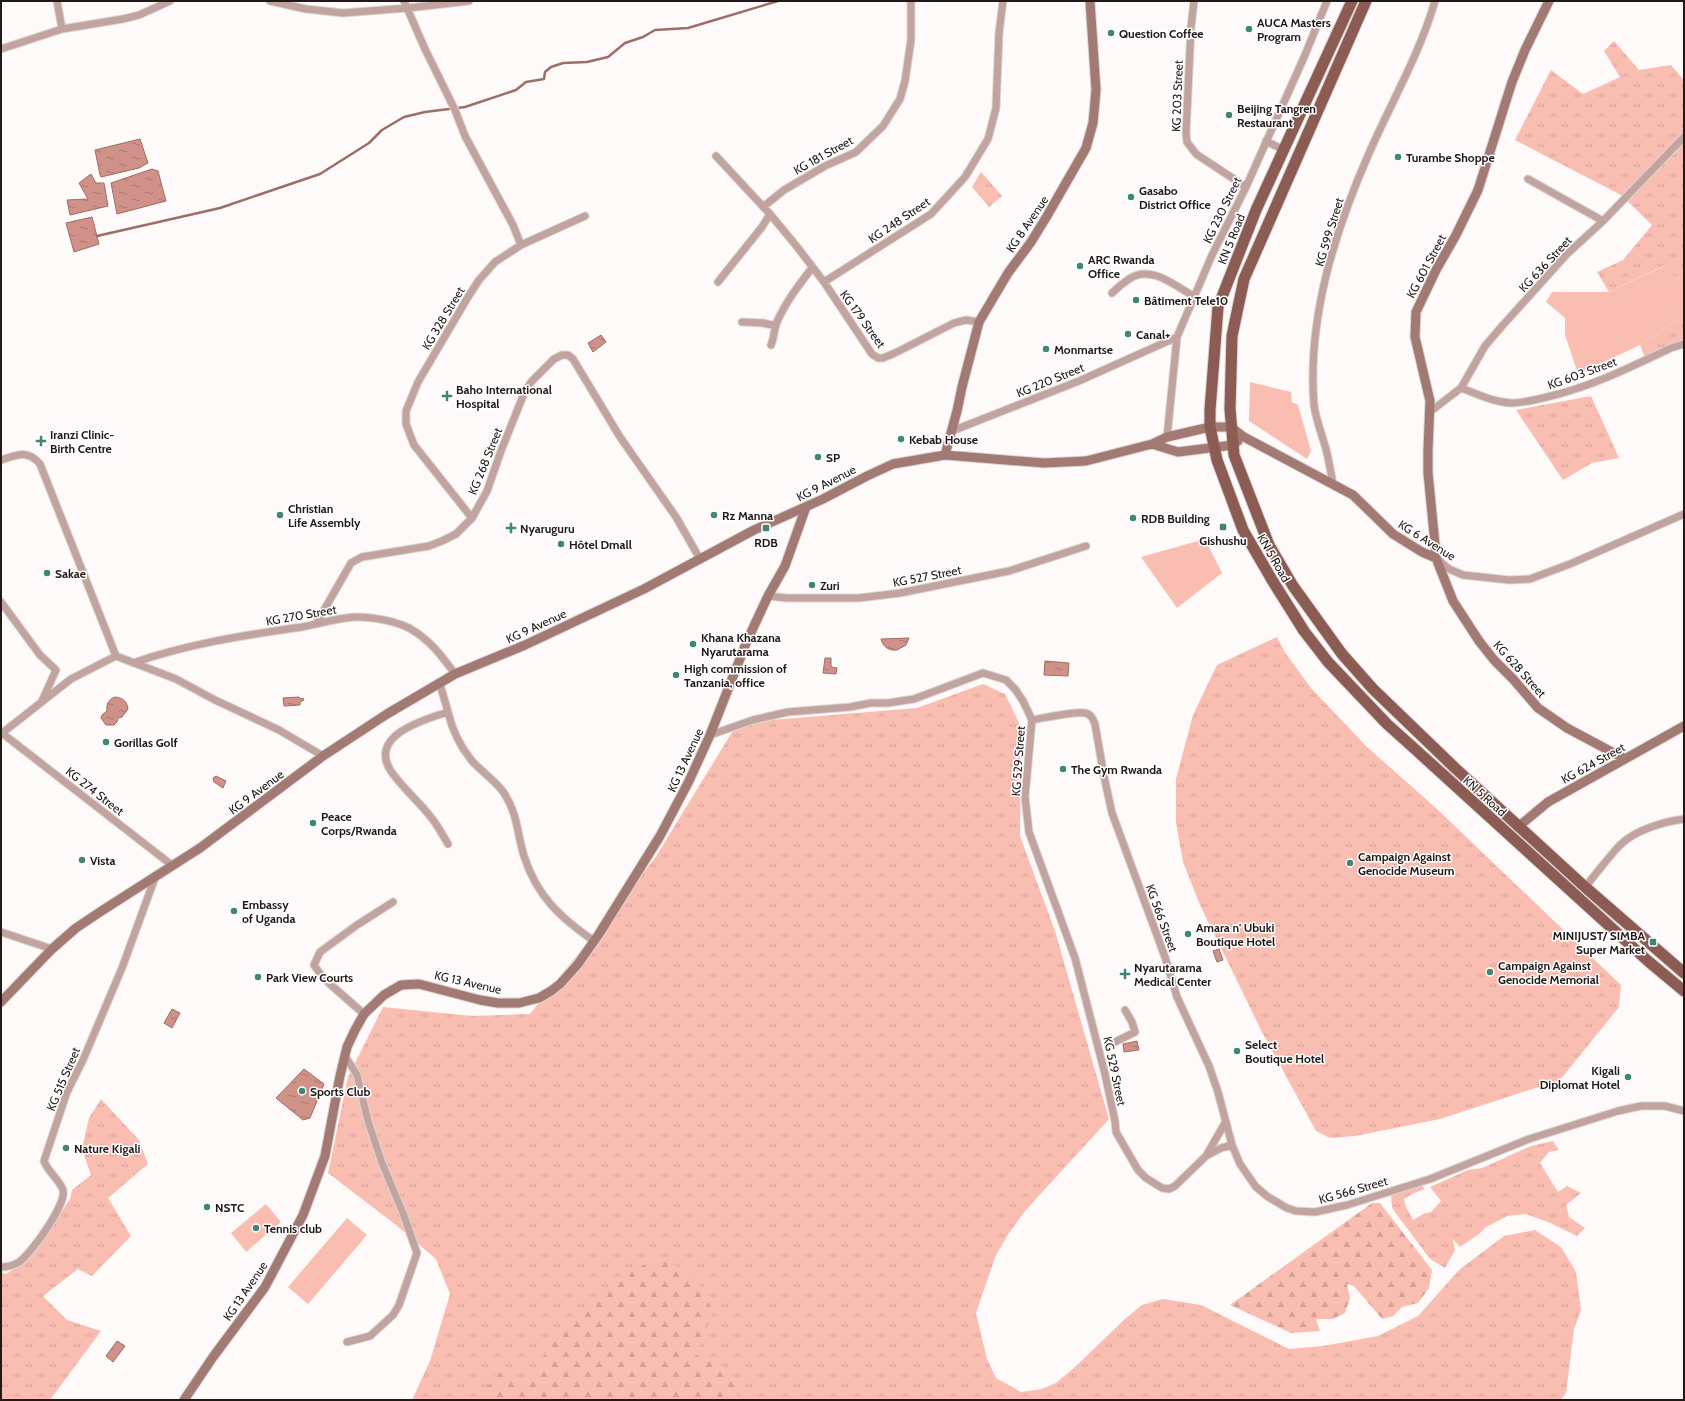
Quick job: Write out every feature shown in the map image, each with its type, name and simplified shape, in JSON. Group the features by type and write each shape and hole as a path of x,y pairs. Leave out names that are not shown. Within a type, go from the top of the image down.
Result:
{"main road":[{"name":"KG 8 Avenue","path":"945,455 979,322 1008,273 1048,216 1086,148 1093,123 1096,90 1090,1"},
{"name":"KN 5 Road","path":"1352,1 1256,210 1218,307 1210,410 1210,427 1217,460 1243,530 1304,631 1328,662 1387,724 1636,951 1684,991"},
{"name":"KN 5 Road","path":"1366,1 1244,279 1232,336 1230,409 1234,455 1269,545 1293,586 1342,654 1373,689 1518,827 1684,973"},
{"name":"KG 601 Street","path":"1436,558 1428,473 1431,411 1416,337 1416,312 1478,190 1512,82 1525,50 1549,1"},
{"name":"KG 9 Avenue","path":"1,1002 52,949 76,928 200,848 324,756 387,714 455,674 524,645 644,588 754,530 806,507 893,464 945,455 1044,463 1086,461 1152,444 1167,437 1210,427 1231,427"},
{"name":"KG 6 Avenue","path":"1231,427 1244,437 1354,495 1393,534 1415,548 1436,558"},
{"path":"1152,444 1178,452 1214,446 1233,445 1244,437"},
{"name":"KG 13 Avenue","path":"184,1400 208,1364 265,1287 305,1210 325,1156 345,1056 354,1030 364,1014 384,996 401,985 408,984 419,984 498,1003 519,1003 539,998 560,984 594,941 660,836 689,782 710,735 747,641 768,596 785,566 806,507"},
{"name":"KG 628 Street","path":"1436,558 1454,601 1479,641 1533,703 1567,728 1625,759"},
{"name":"KG 624 Street","path":"1518,827 1548,802 1684,726"}],"street":[{"path":"57,1 62,29"},
{"path":"1,49 62,29 139,15 170,1"},
{"path":"270,1 306,9 342,13 408,8 469,1"},
{"path":"404,1 425,49 455,110 465,136 513,225 521,245"},
{"name":"KG 181 Street","path":"763,207 784,190 825,166 856,152 883,126 900,99 905,81 911,40 911,1"},
{"name":"KG 248 Street","path":"824,282 931,214 965,177 988,139 996,108 998,33 1003,1"},
{"name":"KG 203 Street","path":"1194,1 1191,27 1186,133 1187,142 1196,154 1246,187"},
{"name":"KG 230 Street","path":"1167,437 1177,337 1212,255 1246,187 1305,55 1327,1"},
{"name":"KG 599 Street","path":"1333,484 1314,406 1313,369 1323,294 1329,266 1347,207 1371,150 1410,67 1435,1"},
{"name":"KG 636 Street","path":"1431,411 1461,388 1485,346 1503,324 1568,254 1603,221 1684,137"},
{"path":"1266,141 1284,150"},
{"name":"KG 179 Street","path":"716,156 770,214 824,282 872,354 878,358 895,353 954,323 966,320 979,322"},
{"path":"1528,179 1603,221"},
{"path":"718,282 762,227 770,214"},
{"name":"KG 328 Street","path":"472,518 414,445 406,424 406,411 418,382 478,280 495,262 521,245 585,216"},
{"path":"771,345 776,326 786,304 798,285 812,268"},
{"path":"1112,293 1129,278 1142,273 1158,276 1195,297"},
{"path":"742,322 763,323 776,326"},
{"name":"KG 220 Street","path":"952,431 1079,381 1177,337"},
{"name":"KG 603 Street","path":"1461,388 1490,399 1511,403 1530,401 1574,390 1598,381 1671,348 1684,344"},
{"name":"KG 268 Street","path":"316,624 350,563 362,557 429,546 456,534 472,518 487,491 525,391 532,381 554,360 562,355 568,355 573,359 620,437 676,517 700,559"},
{"path":"1,460 27,454 34,457 40,464 116,656 176,679 215,700 279,730 324,756"},
{"name":"KG 6 Avenue","path":"1436,558 1449,569 1463,575 1509,580 1530,579 1570,564 1684,514"},
{"name":"KG 527 Street","path":"768,596 787,598 859,598 900,593 1009,571 1086,546"},
{"path":"1,602 40,655 56,670 41,702"},
{"name":"KG 270 Street","path":"133,663 154,655 246,636 347,618 377,618 408,627 432,644 455,674"},
{"path":"2,734 71,679 116,656"},
{"name":"KG 529 Street","path":"710,735 753,720 788,712 850,707 871,703 888,703 914,699 983,673 1006,680 1023,701 1032,720 1025,797 1029,832 1074,958 1105,1074 1116,1132 1138,1170 1146,1178 1162,1188 1168,1189 1175,1186 1206,1156"},
{"path":"440,684 452,727 460,743 472,760 504,793 513,809 524,855 533,881 546,900 560,915 594,941"},
{"path":"448,712 400,731 391,740 386,750 387,763 393,774 431,817 448,844"},
{"name":"KG 566 Street","path":"1032,720 1086,713 1091,716 1095,724 1112,813 1165,957 1177,997 1209,1066 1218,1092 1232,1146 1240,1164 1251,1181 1268,1197 1287,1208 1296,1211 1315,1212 1347,1205 1430,1179 1529,1139 1618,1111 1641,1106 1665,1106 1684,1111"},
{"name":"KG 274 Street","path":"2,734 173,866"},
{"path":"1585,887 1620,846 1631,837 1663,823 1684,819"},
{"name":"KG 515 Street","path":"1,1267 20,1262 31,1251 41,1238 63,1199 63,1190 44,1161 67,1092 83,1060 122,968 156,875"},
{"path":"364,1014 321,975 314,965 320,952 336,939 393,902"},
{"path":"1,932 52,949"},
{"path":"1109,1045 1134,1032 1132,1022 1126,1010"},
{"path":"345,1056 357,1074 368,1121 382,1163 403,1213 417,1253 399,1305 393,1315 370,1336 347,1342"},
{"path":"1206,1156 1225,1123"},
{"path":"1206,1156 1221,1148 1232,1146"}],"green space":[{"path":"1614,41 1639,70 1671,65 1684,80 1684,288 1665,265 1609,292 1597,272 1623,260 1652,225 1621,195 1515,140 1551,70 1583,94 1620,77 1604,51"},
{"path":"981,172 1002,196 989,207 972,187"},
{"path":"1666,265 1684,288 1684,315 1640,345 1578,374 1565,335 1565,318 1546,302 1552,292 1609,292"},
{"path":"1684,315 1684,344 1646,360 1640,345"},
{"path":"1250,382 1291,392 1292,402 1298,405 1311,451 1307,459 1249,421"},
{"path":"1591,396 1619,458 1592,463 1563,480 1516,410"},
{"path":"1205,539 1222,573 1177,608 1141,557"},
{"path":"1277,637 1284,651 1311,688 1366,746 1437,809 1621,985 1619,1007 1560,1080 1440,1119 1355,1136 1330,1138 1316,1131 1262,1032 1200,905 1183,862 1176,823 1176,779 1193,715 1217,665"},
{"path":"983,684 1005,694 1021,727 1020,836 1055,931 1109,1119 1025,1211 1009,1233 996,1255 976,1313 987,1359 996,1378 1021,1392 1042,1389 1056,1383 1142,1305 1163,1299 1201,1305 1289,1349 1323,1346 1378,1336 1418,1316 1460,1269 1504,1236 1535,1230 1561,1247 1576,1272 1581,1310 1574,1329 1566,1393 1561,1400 412,1400 430,1361 450,1294 436,1259 396,1225 328,1173 348,1077 383,1007 472,1016 530,1014 655,858 734,729 771,720 917,708"},
{"path":"101,1099 139,1140 148,1164 108,1198 131,1236 92,1276 78,1269 43,1296 67,1320 101,1331 50,1400 1,1400 1,1272 6,1274 26,1261 70,1199 72,1190 91,1175 82,1149 89,1118"},
{"path":"1553,1141 1559,1150 1549,1152 1540,1163 1558,1192 1567,1186 1581,1193 1566,1205 1569,1217 1585,1228 1577,1236 1548,1222 1526,1214 1507,1216 1486,1227 1479,1234 1460,1247 1453,1239 1455,1250 1445,1268 1430,1259 1392,1208 1391,1194 1420,1184 1425,1189 1404,1199 1406,1207 1413,1220 1425,1213 1431,1212 1441,1201 1430,1187 1468,1170 1482,1168 1531,1146"},
{"path":"1372,1203 1380,1203 1432,1270 1429,1288 1418,1303 1402,1307 1393,1316 1382,1319 1354,1286 1347,1284 1350,1298 1345,1313 1333,1319 1316,1319 1320,1331 1291,1333 1230,1305"},
{"name":"Tennis club","path":"266,1204 281,1222 246,1252 231,1233"},
{"path":"347,1218 367,1235 308,1304 288,1287"},
{"path":"657,1258 694,1274 713,1311 696,1355 732,1370 738,1400 480,1400 497,1371 515,1382 535,1372 555,1338 630,1272"}],"water":[{"path":"140,139 148,163 139,168 101,177 95,150"},
{"path":"152,169 158,171 166,201 117,214 111,183"},
{"path":"91,174 96,183 104,183 108,206 70,215 67,200 88,199 79,183"},
{"path":"92,217 99,244 74,252 66,223"},
{"path":"601,335 606,342 593,352 588,343"},
{"path":"909,638 906,645 897,650 889,649 885,646 881,639"},
{"path":"825,658 831,658 831,667 837,668 836,674 823,673"},
{"path":"1045,661 1069,663 1068,676 1044,675"},
{"path":"115,697 124,700 128,709 122,717 118,718 114,725 106,725 101,718 107,711 108,702"},
{"path":"299,697 300,699 303,698 304,700 300,702 300,705 284,706 283,698"},
{"path":"216,776 226,781 223,788 214,782 213,778"},
{"path":"1219,949 1223,960 1217,962 1213,951"},
{"path":"172,1009 180,1013 172,1028 164,1023"},
{"path":"1137,1041 1139,1050 1124,1052 1123,1044"},
{"name":"Sports Club","path":"304,1069 324,1084 310,1118 303,1120 276,1098"},
{"path":"117,1341 125,1346 113,1362 106,1356"}],"waterway":[{"path":"97,236 220,208 320,174 369,143 382,130 404,117 425,112 465,107 516,90 526,82 544,79 545,72 551,67 563,63 587,62 608,57 625,43 643,37 655,30 688,28 778,1"}],"place":[{"name":"AUCA Masters Program","path":"1249,29"},
{"name":"Question Coffee","path":"1111,33"},
{"name":"Beijing Tangren Restaurant","path":"1229,115"},
{"name":"Turambe Shoppe","path":"1398,157"},
{"name":"Gasabo District Office","path":"1131,197"},
{"name":"ARC Rwanda Office","path":"1080,266"},
{"name":"Bâtiment Tele10","path":"1136,300"},
{"name":"Canal+","path":"1128,334"},
{"name":"Monmartse","path":"1046,349"},
{"name":"Baho International Hospital","path":"447,396"},
{"name":"Kebab House","path":"901,439"},
{"name":"Iranzi Clinic- Birth Centre","path":"41,441"},
{"name":"SP","path":"818,457"},
{"name":"Christian Life Assembly","path":"280,515"},
{"name":"Rz Manna","path":"714,515"},
{"name":"RDB Building","path":"1133,518"},
{"name":"Gishushu","path":"1223,527"},
{"name":"Nyaruguru","path":"511,528"},
{"name":"RDB","path":"766,528"},
{"name":"Hôtel Dmall","path":"561,544"},
{"name":"Sakae","path":"47,573"},
{"name":"Zuri","path":"812,585"},
{"name":"Khana Khazana Nyarutarama","path":"693,644"},
{"name":"High commission of Tanzania, office","path":"676,675"},
{"name":"Gorillas Golf","path":"106,742"},
{"name":"The Gym Rwanda","path":"1063,769"},
{"name":"Peace Corps/Rwanda","path":"313,823"},
{"name":"Vista","path":"82,860"},
{"name":"Campaign Against Genocide Museum","path":"1350,863"},
{"name":"Embassy of Uganda","path":"234,911"},
{"name":"Amara n' Ubuki Boutique Hotel","path":"1188,934"},
{"name":"MINIJUST/ SIMBA Super Market","path":"1653,942"},
{"name":"Campaign Against Genocide Memorial","path":"1490,972"},
{"name":"Nyarutarama Medical Center","path":"1125,974"},
{"name":"Park View Courts","path":"258,977"},
{"name":"Select Boutique Hotel","path":"1237,1051"},
{"name":"Kigali Diplomat Hotel","path":"1628,1077"},
{"name":"Sports Club","path":"302,1091"},
{"name":"Nature Kigali","path":"66,1148"},
{"name":"NSTC","path":"207,1207"},
{"name":"Tennis club","path":"256,1228"}]}
